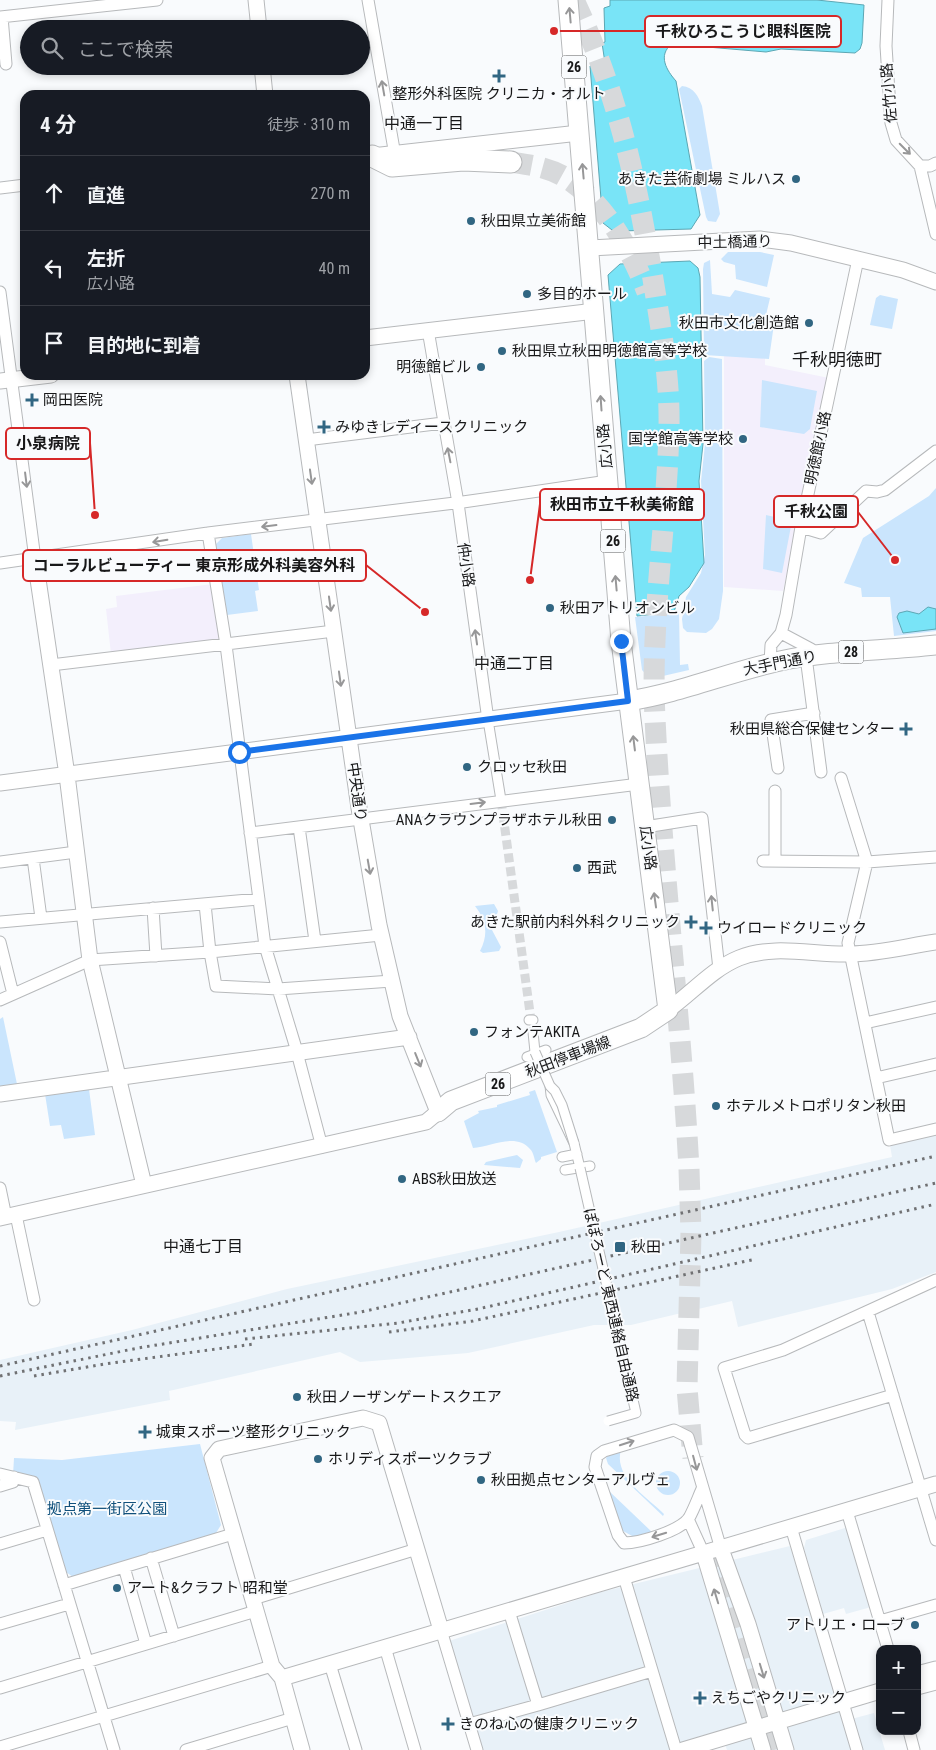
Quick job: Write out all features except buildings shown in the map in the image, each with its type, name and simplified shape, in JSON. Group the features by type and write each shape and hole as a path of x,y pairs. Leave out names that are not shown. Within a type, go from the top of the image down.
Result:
{"highway":[{"path":"370,156 392,166 396,160 511,162"}],"main road":[{"name":"広小路","path":"568,0 628,701 668,1010"},
{"name":"大手門通り","path":"628,701 659,696 770,663 812,656 936,644"},
{"name":"秋田停車場線","path":"438,1112 451,1102 634,1031 668,1010"}],"street":[{"path":"6,64 1,17 103,4 157,0"},
{"path":"256,0 257,20"},
{"path":"368,0 396,160 580,133"},
{"name":"佐竹小路","path":"888,0 886,46 891,123 896,140 920,166 936,234"},
{"path":"263,75 264,90"},
{"path":"920,166 930,166 936,163"},
{"path":"0,188 20,186"},
{"name":"中土橋通り","path":"590,248 760,239 791,243 904,270 936,281"},
{"name":"明徳館小路","path":"770,663 771,645 781,634 786,615 801,527 858,259"},
{"path":"0,292 6,381 36,559 90,960 144,1185"},
{"path":"370,337 595,311"},
{"name":"仲小路","path":"428,330 442,423 458,503 501,800"},
{"path":"6,381 20,379"},
{"name":"中央通り","path":"298,380 360,819 381,935 400,1016 438,1112"},
{"path":"306,440 442,423"},
{"path":"801,527 821,533 866,491 877,492 885,490 936,451"},
{"path":"0,564 208,533 318,522 608,481"},
{"path":"208,533 226,645 265,946 322,1147"},
{"path":"51,665 334,631"},
{"path":"781,634 811,649 814,713 821,772"},
{"path":"0,783 628,701"},
{"path":"778,768 771,720 814,713"},
{"path":"841,778 867,862 860,899 849,935 850,954 890,1140 936,1129"},
{"path":"250,833 639,784"},
{"path":"775,791 769,860 867,862 936,858"},
{"path":"645,827 702,818 719,969"},
{"path":"299,826 315,941"},
{"path":"0,862 76,852"},
{"path":"33,858 41,918"},
{"path":"0,922 259,899"},
{"path":"205,904 216,986 278,988 392,981"},
{"path":"153,908 156,956"},
{"path":"0,1000 90,960 210,952 381,935"},
{"path":"0,942 14,994"},
{"path":"668,1010 719,969 738,958 764,952 850,954 936,942"},
{"path":"864,1023 936,1007"},
{"path":"533,1032 531,1055 562,1105 580,1167"},
{"path":"0,1094 409,1037"},
{"path":"531,1055 546,1050"},
{"path":"876,1078 936,1064"},
{"path":"7,1217 426,1122 438,1112"},
{"path":"562,1157 577,1154"},
{"path":"565,1170 590,1165"},
{"name":"ぽぽろーど 東西連絡自由通路","path":"580,1167 636,1413 608,1421"},
{"path":"0,1188 7,1217 34,1300"},
{"path":"893,1395 748,1438 745,1435 724,1368 783,1350 936,1280"},
{"path":"868,1312 936,1540"},
{"path":"302,1750 282,1678 272,1666 212,1458 219,1449 363,1418 380,1423 477,1750"},
{"path":"702,1489 688,1519 669,1532 633,1543 624,1542 618,1535 595,1467 597,1456 604,1451 674,1430 688,1437 702,1489 748,1624 786,1750"},
{"path":"0,1474 33,1482 114,1750"},
{"path":"0,1486 14,1482 14,1477"},
{"path":"282,1678 936,1484"},
{"path":"847,1510 887,1645"},
{"path":"688,1519 704,1554 763,1750"},
{"path":"791,1527 857,1750"},
{"path":"0,1544 47,1530"},
{"path":"64,1585 233,1534"},
{"path":"0,1688 88,1664 174,1636 254,1605 417,1549"},
{"path":"151,1558 174,1636"},
{"path":"124,1567 146,1644"},
{"path":"624,1577 676,1750"},
{"path":"0,1624 69,1604"},
{"path":"880,1621 936,1605"},
{"path":"509,1611 538,1705"},
{"path":"384,1647 415,1750"},
{"path":"330,1664 356,1750"},
{"path":"0,1747 272,1666"},
{"path":"921,1673 936,1669"},
{"path":"469,1724 652,1671"},
{"path":"921,1686 936,1682"},
{"path":"683,1750 876,1692"},
{"path":"186,1750 293,1718"},
{"path":"909,1735 914,1750"}],"shaded area":[{"path":"724,355 765,358 765,365 829,378 783,591 724,587"},
{"path":"213,584 221,642 111,654 106,609 117,607 116,596"},
{"path":"936,1135 936,1272 892,1289 738,1327 732,1301 631,1325 594,1325 468,1353 360,1362 340,1352 169,1391 170,1400 15,1430 16,1422 0,1421 0,1360 132,1330 287,1289 559,1232 892,1157 890,1145"},
{"path":"845,1528 848,1530 871,1607 846,1614 844,1608 823,1614 804,1548 806,1540"},
{"path":"790,1546 844,1721 874,1713 876,1735 881,1735 885,1750 727,1750 724,1741 692,1750 479,1750 446,1642 601,1592"}],"green space":[{"path":"682,86 693,90 702,106 720,214 716,222 708,221 706,217 679,89"},
{"path":"728,252 760,252 774,255 767,287 736,279 735,265 724,262 721,259"},
{"path":"710,260 712,294 730,297 735,290 770,298 766,315 775,317 769,359 704,355 703,269 704,263"},
{"path":"880,295 898,299 892,329 870,325 876,298"},
{"path":"709,357 722,359 723,591 719,619 712,629 706,633 687,632 683,628 682,619 686,597 701,573 705,555 701,481 705,444 704,361"},
{"path":"762,380 817,391 810,429 804,434 760,427"},
{"path":"936,488 936,631 894,636 890,597 862,597 861,588 844,583 863,538 929,496"},
{"path":"766,515 792,521 782,573 763,569"},
{"path":"251,534 259,590 255,591 258,611 227,615 216,544 222,538"},
{"path":"679,613 680,665 688,664 689,670 650,679 642,670 635,617"},
{"path":"494,904 498,911 492,930 501,947 499,951 483,953 480,951 485,939 485,927 482,917 475,906"},
{"path":"3,1017 17,1084 0,1087 0,1019"},
{"path":"89,1089 95,1135 64,1139 61,1125 50,1126 45,1094"},
{"path":"535,1090 557,1152 541,1157 536,1163 530,1149 518,1142 510,1141 473,1148 464,1121 479,1113 478,1111 497,1107 497,1105 530,1095 529,1092"},
{"path":"517,1155 523,1160 520,1168 484,1165 486,1162"},
{"name":"拠点第一街区公園","path":"200,1444 221,1525 216,1533 73,1577 66,1572 41,1493 13,1475 14,1458 62,1460"},
{"path":"621,1450 620,1460 627,1478 633,1486 664,1514 663,1516 608,1464 606,1458 609,1454"},
{"path":"668,1471 676,1475 680,1483 676,1491 668,1495 660,1491 656,1483 660,1475"},
{"path":"609,1491 653,1533 634,1537 623,1531"}],"water":[{"path":"610,0 817,0 864,5 862,43 860,49 855,53 781,49 766,52 672,44 667,48 664,58 669,73 676,81 700,215 691,229 612,230 603,223 590,66 605,63 602,43 605,42 604,8 610,6"},
{"path":"690,261 698,268 700,277 703,444 699,481 704,563 689,587 679,596 674,612 637,616 608,275 620,264"},
{"path":"928,607 936,609 936,629 903,633 897,617 899,613 907,611 919,614"}],"tunnel":[{"path":"574,0 603,69 624,137 640,206 653,279 668,390 668,463 657,609 654,682 662,831 689,1169 691,1233 687,1388 693,1458"},
{"path":"511,162 539,167 560,174 593,200 625,244 647,292"},
{"path":"501,800 531,1020"},
{"path":"714,1546 774,1750"}],"railway":[{"path":"0,1366 936,1156"},
{"path":"0,1376 138,1348 361,1312 936,1183"},
{"path":"245,1339 398,1323 478,1309 936,1204"},
{"path":"389,1332 473,1321 756,1259"},
{"path":"34,1376 105,1364 254,1344"}],"place":[{"name":"千秋ひろこうじ眼科医院","path":"554,31"},
{"name":"整形外科医院 クリニカ・オルト","path":"499,76"},
{"name":"あきた芸術劇場 ミルハス","path":"796,179"},
{"name":"秋田県立美術館","path":"471,221"},
{"name":"多目的ホール","path":"527,294"},
{"name":"秋田市文化創造館","path":"809,323"},
{"name":"秋田県立秋田明徳館高等学校","path":"502,351"},
{"name":"明徳館ビル","path":"481,367"},
{"name":"岡田医院","path":"32,400"},
{"name":"みゆきレディースクリニック","path":"324,427"},
{"name":"国学館高等学校","path":"743,439"},
{"name":"小泉病院","path":"95,515"},
{"name":"千秋公園","path":"895,560"},
{"name":"秋田市立千秋美術館","path":"530,580"},
{"name":"秋田アトリオンビル","path":"550,608"},
{"name":"コーラルビューティー 東京形成外科美容外科","path":"425,612"},
{"name":"秋田県総合保健センター","path":"906,729"},
{"name":"クロッセ秋田","path":"467,767"},
{"name":"ANAクラウンプラザホテル秋田","path":"612,820"},
{"name":"西武","path":"577,868"},
{"name":"あきた駅前内科外科クリニック","path":"691,922"},
{"name":"ウイロードクリニック","path":"706,928"},
{"name":"フォンテAKITA","path":"474,1032"},
{"name":"ホテルメトロポリタン秋田","path":"716,1106"},
{"name":"ABS秋田放送","path":"402,1179"},
{"name":"秋田","path":"620,1247"},
{"name":"秋田ノーザンゲートスクエア","path":"297,1397"},
{"name":"城東スポーツ整形クリニック","path":"145,1432"},
{"name":"ホリディスポーツクラブ","path":"318,1459"},
{"name":"秋田拠点センターアルヴェ","path":"481,1480"},
{"name":"アート&クラフト 昭和堂","path":"117,1588"},
{"name":"アトリエ・ローブ","path":"915,1625"},
{"name":"えちごやクリニック","path":"700,1698"},
{"name":"きのね心の健康クリニック","path":"448,1724"}],"district":[{"name":"中通一丁目","path":"424,123"},
{"name":"千秋明徳町","path":"837,359"},
{"name":"中通二丁目","path":"514,663"},
{"name":"中通七丁目","path":"203,1246"}],"route":[{"path":"239,752 628,701 621,641"}]}
